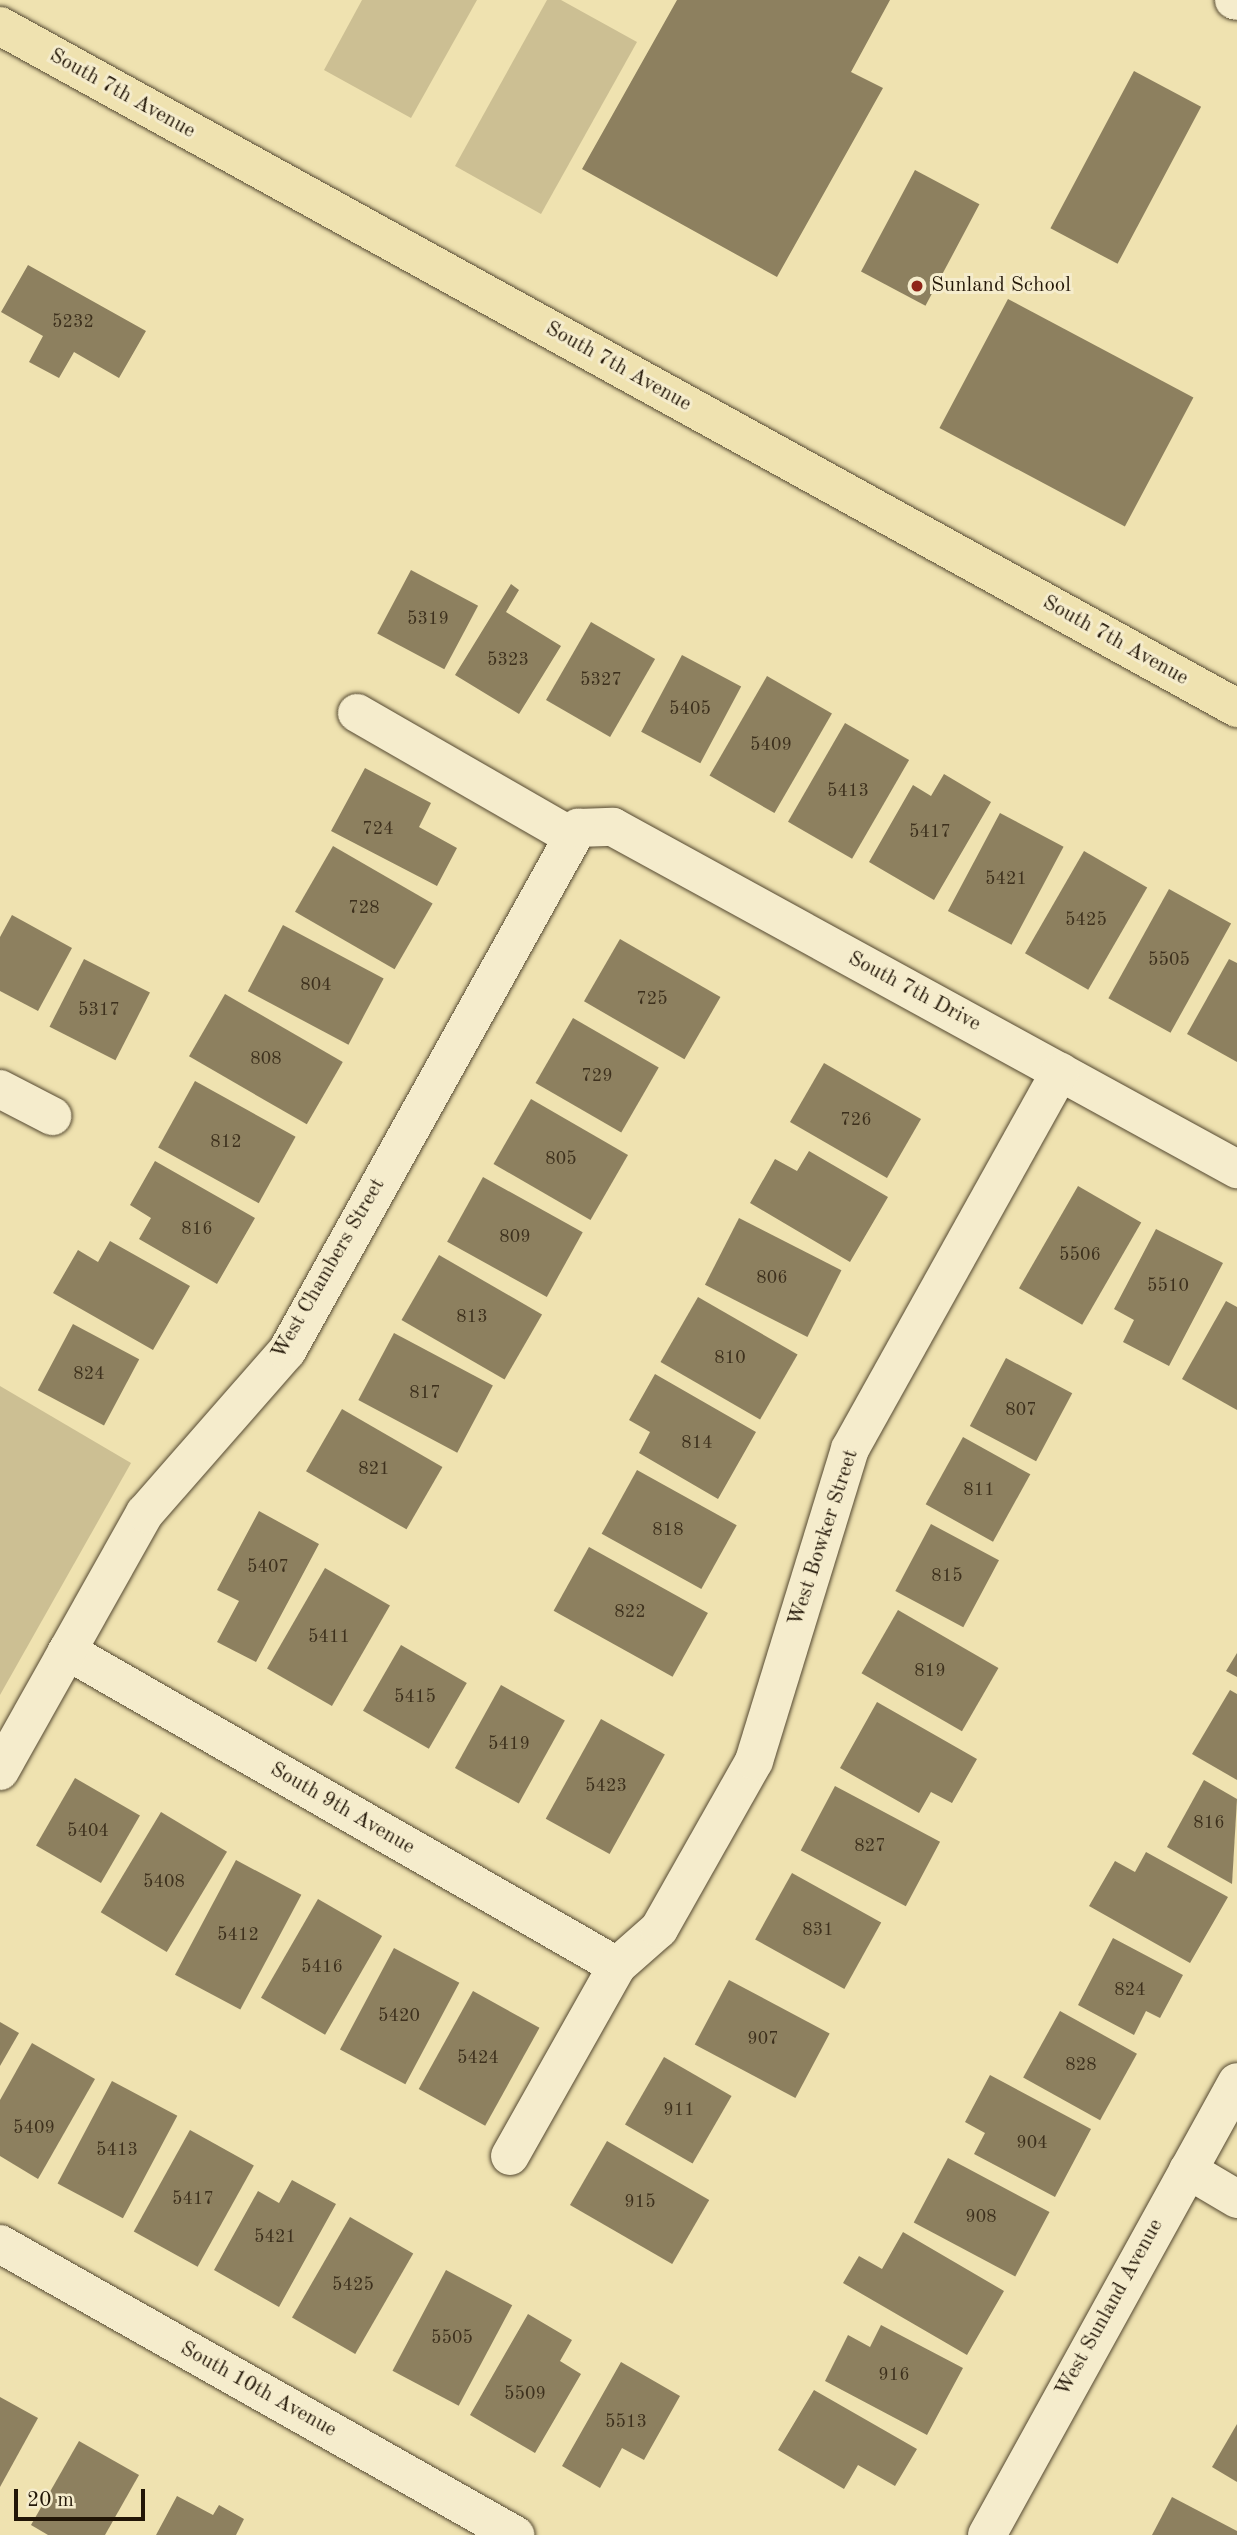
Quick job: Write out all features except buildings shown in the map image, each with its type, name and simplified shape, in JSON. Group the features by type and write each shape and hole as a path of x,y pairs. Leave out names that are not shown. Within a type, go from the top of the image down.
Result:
{"main road":[{"name":"South 7th Avenue","path":"0,26 1237,708"}],"street":[{"name":"South 7th Drive","path":"357,713 579,829 613,827 1237,1169"},
{"name":"West Chambers Street","path":"0,1771 145,1513 287,1351 579,829"},
{"name":"West Bowker Street","path":"510,2156 617,1966 659,1929 754,1761 850,1449 1060,1071"},
{"path":"0,1089 52,1116"},
{"name":"South 9th Avenue","path":"67,1651 617,1966"},
{"name":"West Sunland Avenue","path":"987,2535 1237,2082"},
{"path":"1188,2170 1237,2199"},
{"name":"South 10th Avenue","path":"0,2244 515,2535"}],"shaded area":[{"path":"362,0 477,0 411,118 324,70"},
{"path":"547,0 561,0 637,42 541,214 455,166"},
{"path":"0,1386 131,1463 0,1695"}],"place":[{"name":"Sunland School","path":"917,286"}]}
